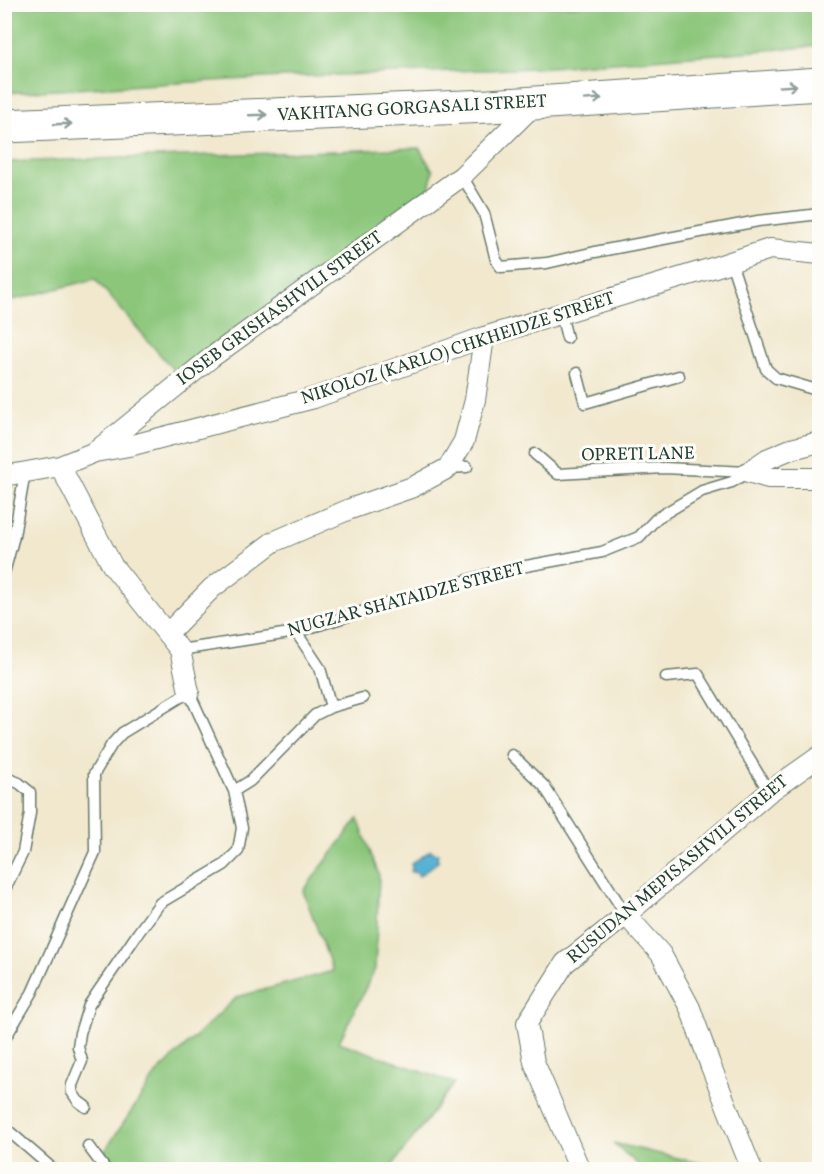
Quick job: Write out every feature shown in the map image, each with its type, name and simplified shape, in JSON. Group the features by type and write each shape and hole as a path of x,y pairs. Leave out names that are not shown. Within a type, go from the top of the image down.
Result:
{"highway":[{"name":"VAKHTANG GORGASALI STREET","path":"4,126 535,104 819,84"}],"street":[{"name":"IOSEB GRISHASHVILI STREET","path":"4,476 60,466 95,452 212,357 462,176 535,104"},
{"name":"NIKOLOZ (KARLO) CHKHEIDZE STREET","path":"95,452 129,446 314,398 484,337 770,249 819,254"},
{"path":"166,633 212,588 273,542 458,467 475,400 484,337"},
{"name":"NUGZAR SHATAIDZE STREET","path":"748,472 767,459 790,449 819,442"},
{"path":"60,466 112,565 180,650 189,692"},
{"path":"748,472 768,478 819,478"},
{"name":"RUSUDAN MEPISASHVILI STREET","path":"580,1170 534,1062 527,1023 565,963 626,915 769,792 819,756"},
{"path":"626,915 661,954 690,1008 752,1170"}],"lane":[{"path":"462,176 484,213 496,260 501,267 547,263 758,220 819,214"},
{"path":"731,262 766,369 776,378 819,391"},
{"path":"561,314 567,338"},
{"path":"577,373 585,403 679,376"},
{"name":"OPRETI LANE","path":"535,454 558,474 664,468 748,472"},
{"path":"4,573 14,536 26,472"},
{"name":"NUGZAR SHATAIDZE STREET","path":"180,650 296,633 499,571 602,552 639,537 657,518 702,491 732,482 748,472"},
{"path":"296,633 320,668 331,706"},
{"path":"666,677 698,674 769,792"},
{"path":"4,1040 32,993 96,852 94,774 111,744 122,732 189,692 234,791 242,828 238,851 224,865 160,903 89,1005 78,1047 82,1061 72,1085 72,1092 86,1107"},
{"path":"234,791 250,781 315,715 331,706 363,698"},
{"path":"512,756 544,786 626,915"},
{"path":"4,777 19,783 30,792 30,813 23,852 4,891"},
{"path":"4,1128 54,1170"},
{"path":"88,1146 106,1170"}],"green space":[{"path":"5,5 819,5 819,46 538,68 282,77 5,93"},
{"path":"419,148 433,171 429,190 175,372 95,279 5,302 5,162"},
{"path":"358,819 379,875 375,969 339,1042 454,1083 390,1169 92,1170 157,1073 237,997 333,971 303,891"},
{"path":"613,1143 725,1169 643,1169"}],"water":[{"path":"431,850 438,853 439,861 419,876 411,872 411,864"}]}
